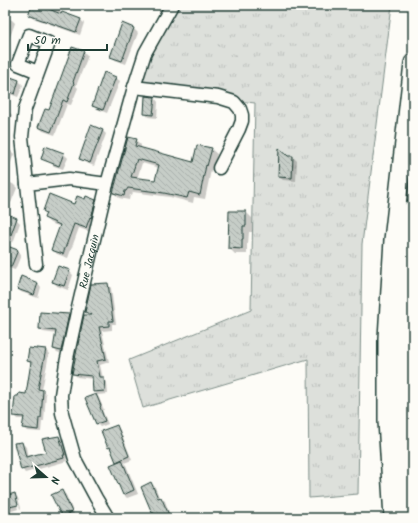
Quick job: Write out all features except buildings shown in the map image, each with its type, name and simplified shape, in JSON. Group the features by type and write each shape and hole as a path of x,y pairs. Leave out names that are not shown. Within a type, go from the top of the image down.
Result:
{"highway":[{"path":"393,518 387,421 387,338 393,240 404,154 413,63"},
{"path":"404,154 413,102"},
{"path":"408,518 403,444 403,328 407,262 413,208"},
{"path":"409,245 413,226"}],"street":[{"name":"Rue Jacquin","path":"108,518 75,459 62,413 61,395 77,312 107,184 144,53 169,5"},
{"path":"36,264 22,137 25,109 38,72"},
{"path":"134,87 218,97 234,102 240,109 242,121 219,168"},
{"path":"28,184 69,179 107,184"}],"green space":[{"path":"179,5 392,5 362,244 358,494 309,498 308,359 143,408 129,360 251,310 255,103 133,88"}]}
